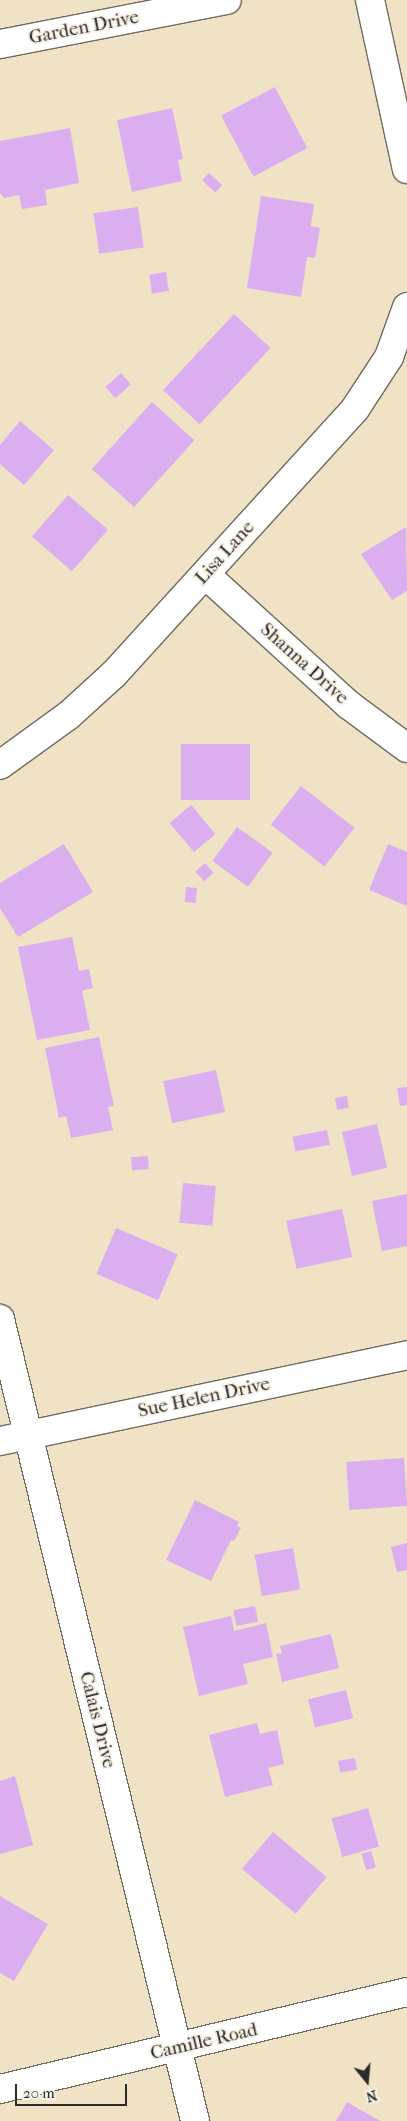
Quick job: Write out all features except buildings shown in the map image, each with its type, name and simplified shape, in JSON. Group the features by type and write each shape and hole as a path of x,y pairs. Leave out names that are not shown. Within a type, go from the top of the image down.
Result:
{"street":[{"name":"Garden Drive","path":"0,44 227,0"},
{"path":"370,0 407,169"},
{"name":"Lisa Lane","path":"0,765 69,715 114,674 206,575 371,388 389,357 407,307"},
{"name":"Shanna Drive","path":"206,575 349,705 407,748"},
{"name":"Calais Drive","path":"0,1319 26,1436 195,2121"},
{"name":"Sue Helen Drive","path":"0,1441 407,1355"},
{"name":"Camille Road","path":"0,2089 178,2049 407,1992"}]}
